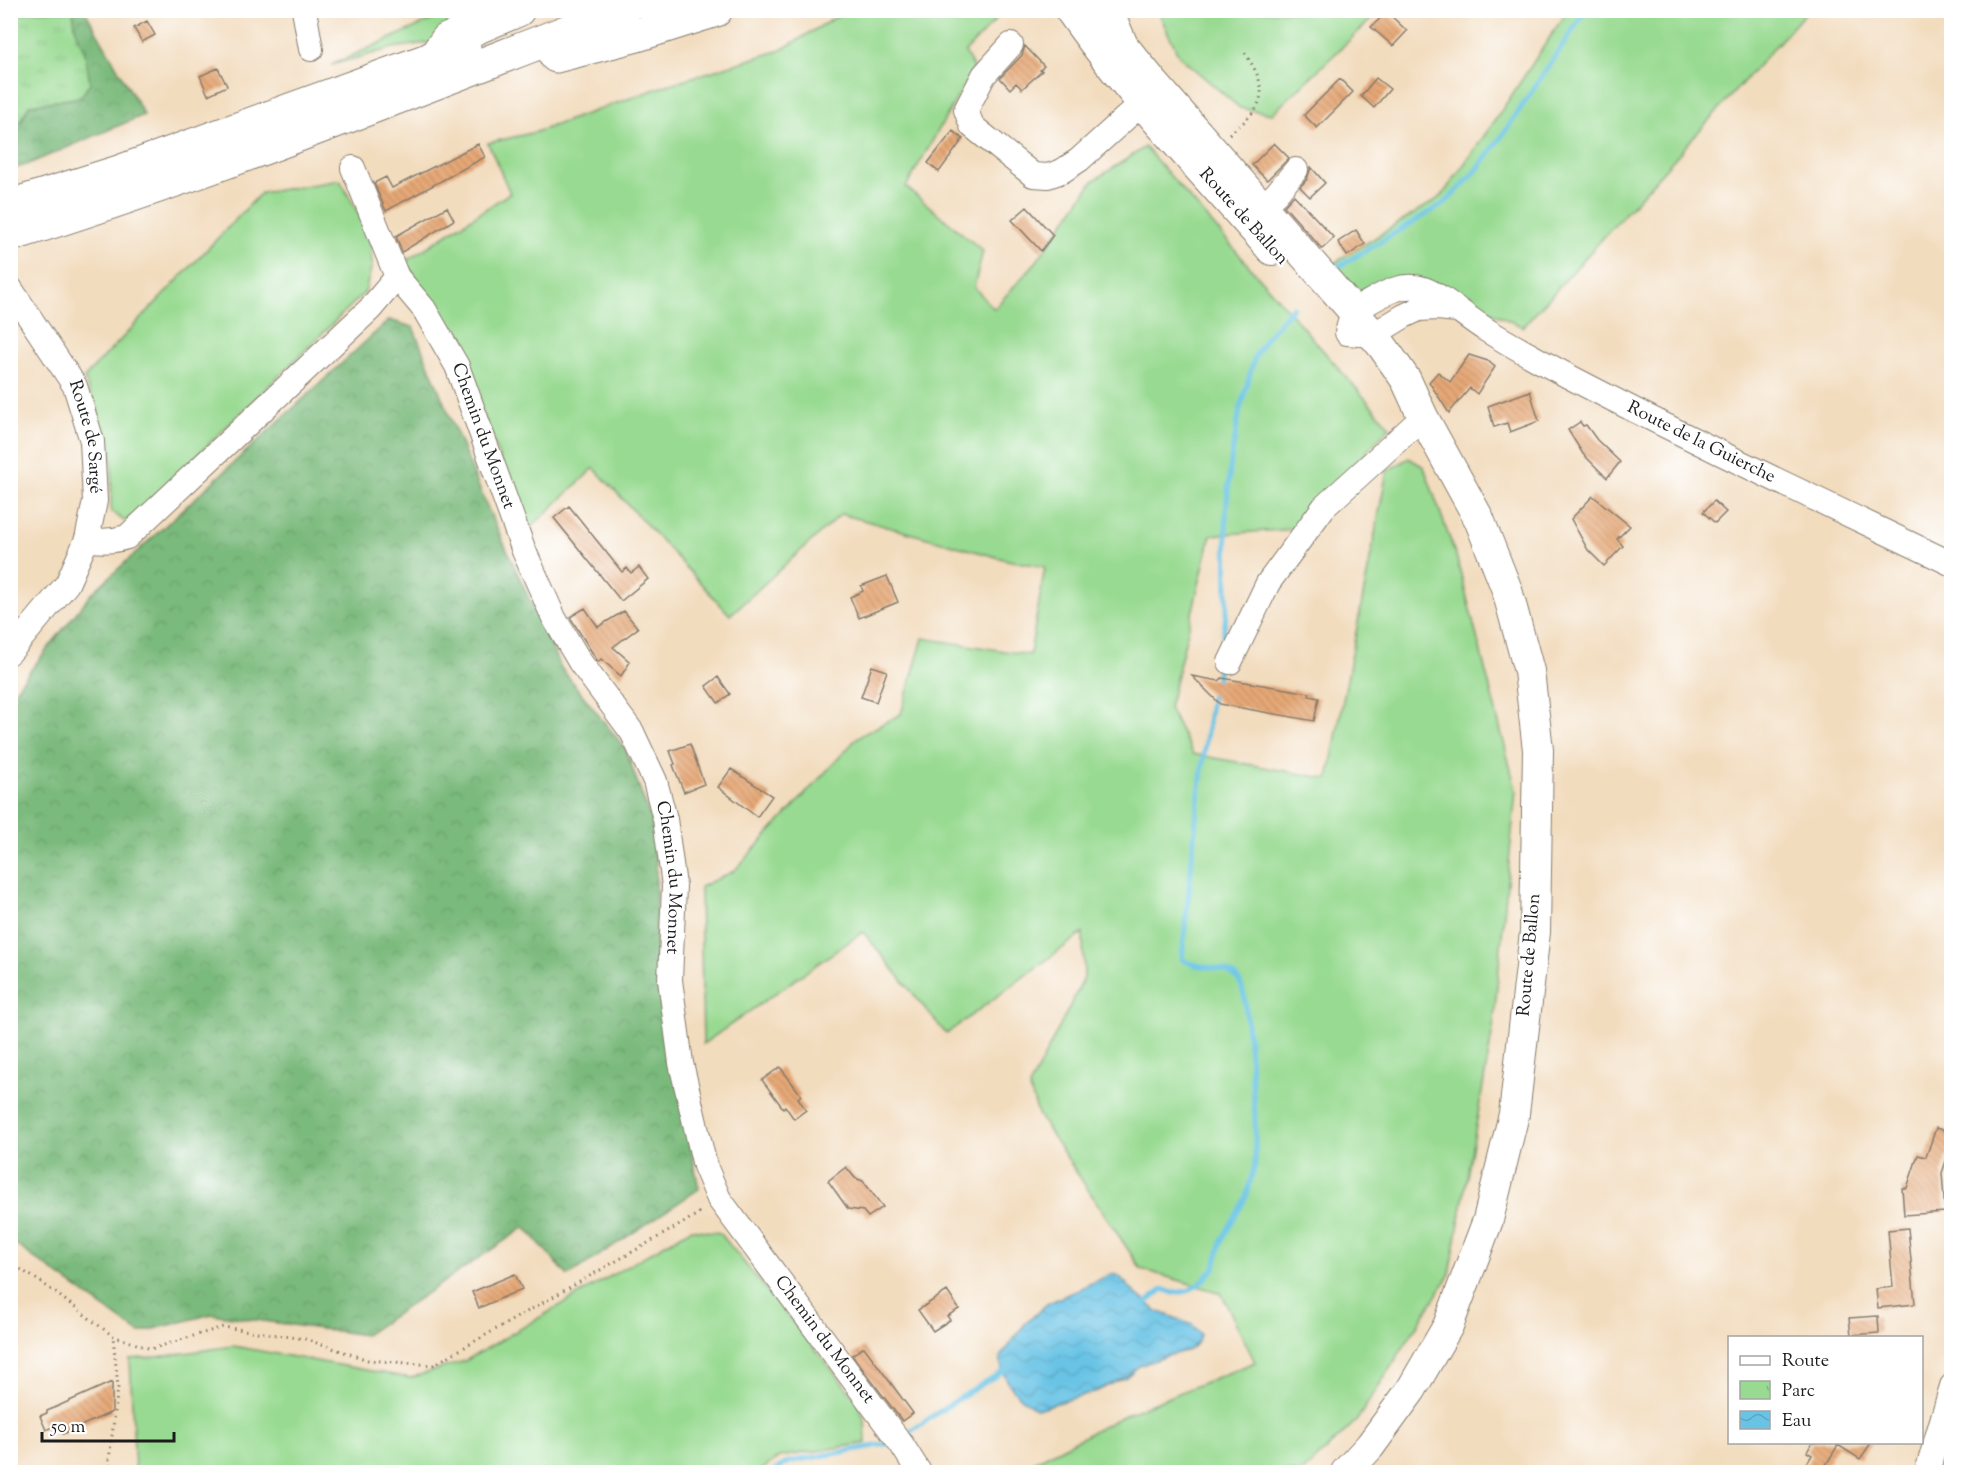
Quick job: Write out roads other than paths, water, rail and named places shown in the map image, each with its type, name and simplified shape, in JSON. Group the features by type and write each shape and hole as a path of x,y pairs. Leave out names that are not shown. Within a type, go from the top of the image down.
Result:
{"highway":[{"path":"434,58 447,40 518,10"},
{"path":"10,206 119,172 564,10"},
{"path":"10,235 196,172 622,10"},
{"path":"388,100 409,106 570,51 637,35 716,10"},
{"path":"1106,10 1120,42"}],"main road":[{"name":"Route de Ballon","path":"1070,10 1094,44 1211,148 1254,214"},
{"name":"Route de Ballon","path":"1099,10 1120,42 1147,93 1406,380 1423,417 1479,519 1507,590 1529,671 1539,750 1535,932 1514,1114 1488,1220 1448,1326 1411,1390 1347,1473"}],"street":[{"path":"304,10 311,49"},
{"path":"1011,45 984,75 966,110 972,126 1033,175 1048,176 1062,171 1079,160 1147,93"},
{"name":"Chemin du Monnet","path":"353,168 397,277 424,309 457,366 524,551 554,618 580,663 632,732 654,781 665,819 674,886 670,980 681,1063 705,1167 719,1199 897,1439 919,1473"},
{"path":"1254,214 1276,194 1296,170"},
{"path":"87,540 116,541 127,537 370,309 397,277"},
{"name":"Route de Sargé","path":"10,288 75,386 92,441 95,501 87,540 67,584 10,652"},
{"name":"Route de la Guierche","path":"1358,326 1385,293 1402,288 1422,288 1434,293 1535,358 1633,410 1952,564"},
{"path":"1230,662 1268,584 1324,507 1423,417"},
{"path":"1927,1473 1952,1386"}],"water":[{"path":"1111,1274 1119,1276 1157,1311 1193,1325 1200,1334 1198,1342 1189,1350 1139,1366 1126,1377 1097,1391 1037,1409 1011,1388 1001,1366 1000,1357 1025,1324 1047,1304"}],"waterway":[{"path":"1333,270 1445,203 1477,170 1586,10"},
{"path":"1141,1307 1163,1289 1173,1293 1188,1291 1214,1269 1222,1240 1245,1199 1255,1165 1255,1116 1245,999 1241,985 1234,975 1182,959 1197,809 1212,693 1217,680 1227,607 1226,511 1231,460 1240,409 1255,356 1266,338 1293,307"},
{"path":"902,1437 1007,1369"},
{"path":"772,1472 789,1462 891,1443"}]}
